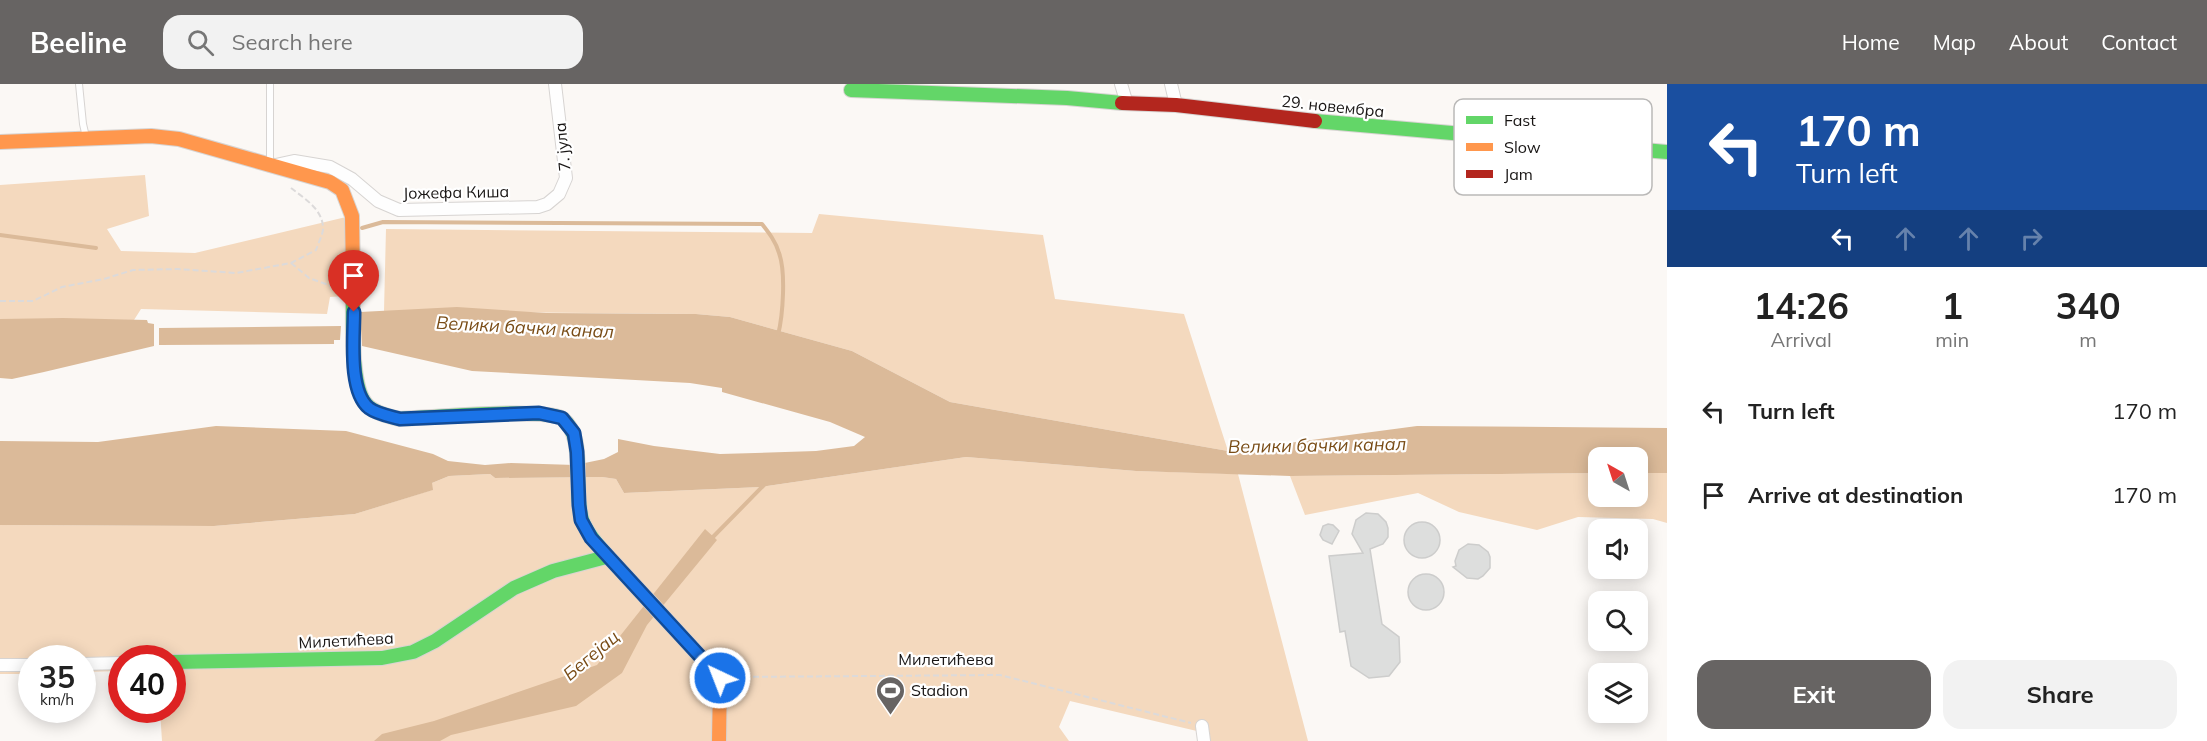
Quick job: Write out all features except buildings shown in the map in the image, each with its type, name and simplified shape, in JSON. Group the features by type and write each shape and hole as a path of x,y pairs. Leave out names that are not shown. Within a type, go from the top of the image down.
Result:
{"street":[{"name":"7. јула","path":"547,204 559,194 566,178 555,84"},
{"path":"1121,84 1127,104"},
{"path":"1170,84 1176,105"},
{"name":"29. новембра","path":"851,90 1068,98 1127,104 1176,105 1359,126 1454,134"},
{"name":"Јожефа Киша","path":"0,142 151,136 179,139 330,182 342,190 352,216 354,291"},
{"name":"29. новембра","path":"1652,151 1667,152"},
{"name":"Јожефа Киша","path":"270,166 294,161 330,168 351,178 378,201 399,210 538,207 547,204"},
{"path":"354,291 355,375 358,393 368,407 377,413 400,419 550,414 562,418 572,428 577,452 577,487 581,520 585,530 606,557 720,678 719,741"},
{"name":"Милетићева","path":"186,662 382,658 413,652 435,641 514,588 553,571 606,557"},
{"path":"0,665 18,665"},
{"path":"1202,726 1204,741"}],"lane":[{"path":"79,84 87,140"},
{"path":"270,84 270,166"}],"path":[{"path":"0,301 33,301 62,287 104,279 133,270 236,273 291,263 316,250 323,230 319,213 270,166"},
{"path":"291,263 309,278 333,288 354,291"},
{"name":"Милетићева","path":"720,678 1000,675 1202,726"}],"shaded area":[{"path":"145,175 149,216 107,229 121,251 195,253 346,217 345,296 330,297 327,314 141,309 134,320 0,319 0,185"},
{"path":"819,214 1043,235 1055,299 1184,314 1228,451 950,402 852,351 730,317 696,314 384,311 386,229 812,233"},
{"path":"966,457 1136,471 1238,474 1308,741 1202,741 1201,732 1070,701 1059,727 1069,741 162,741 161,723 186,723 186,645 108,645 108,671 96,672 96,645 18,645 18,674 0,674 0,525 214,526 355,514 432,490 432,483 449,476 490,474 495,478 602,477 616,479 624,493 761,487"},
{"path":"1588,473 1588,507 1648,507 1648,473 1667,473 1667,523 1653,519 1578,517 1537,530 1459,512 1418,493 1305,515 1290,476"}],"water":[{"name":"Велики бачки канал","path":"457,307 546,313 696,314 730,317 852,351 950,402 1228,451 1417,426 1667,428 1667,473 1648,473 1648,447 1588,447 1588,473 1290,476 1136,471 966,457 761,487 624,493 616,479 602,477 495,478 490,474 449,476 432,483 433,490 355,514 214,526 0,525 0,441 98,442 216,426 346,431 433,454 448,461 485,465 511,463 575,465 604,459 618,452 618,439 720,454 816,451 854,446 865,437 830,422 722,392 722,388 690,383 472,371 362,346 360,312"},
{"path":"0,319 147,320 148,323 154,324 154,346 12,379 0,378"},
{"path":"341,326 340,340 334,340 334,344 159,345 159,328"},
{"path":"705,529 717,540 647,625 622,673 576,706 451,735 440,741 374,741 382,734 434,721 597,665"}],"waterway":[{"path":"362,228 383,222 762,224 774,241 781,261 783,294 778,335"},
{"path":"0,235 96,248"},
{"name":"Бегејац","path":"710,540 764,485"}],"traffic: fast":[{"path":"851,90 1067,98 1122,103"},
{"path":"1315,121 1454,133"},
{"path":"1652,151 1667,152"},
{"path":"353,278 354,362 360,394 366,404 377,412 400,419 512,413 553,416 563,419 575,438 581,517 589,534 605,553"},
{"path":"186,662 382,658 413,652 435,641 514,588 553,571 606,557"}],"traffic: slow":[{"path":"0,142 151,136 179,139 330,182 342,190 352,216 353,278"},
{"path":"605,553 720,678 719,741"}],"traffic: jam":[{"path":"1122,103 1176,105 1315,121"}],"place":[{"name":"Stadion","path":"890,716"}],"route":[{"path":"354,312 355,375 358,393 368,407 377,413 400,419 539,413 558,416 569,424 575,436 577,487 581,520 585,530 606,557 720,678"}]}
